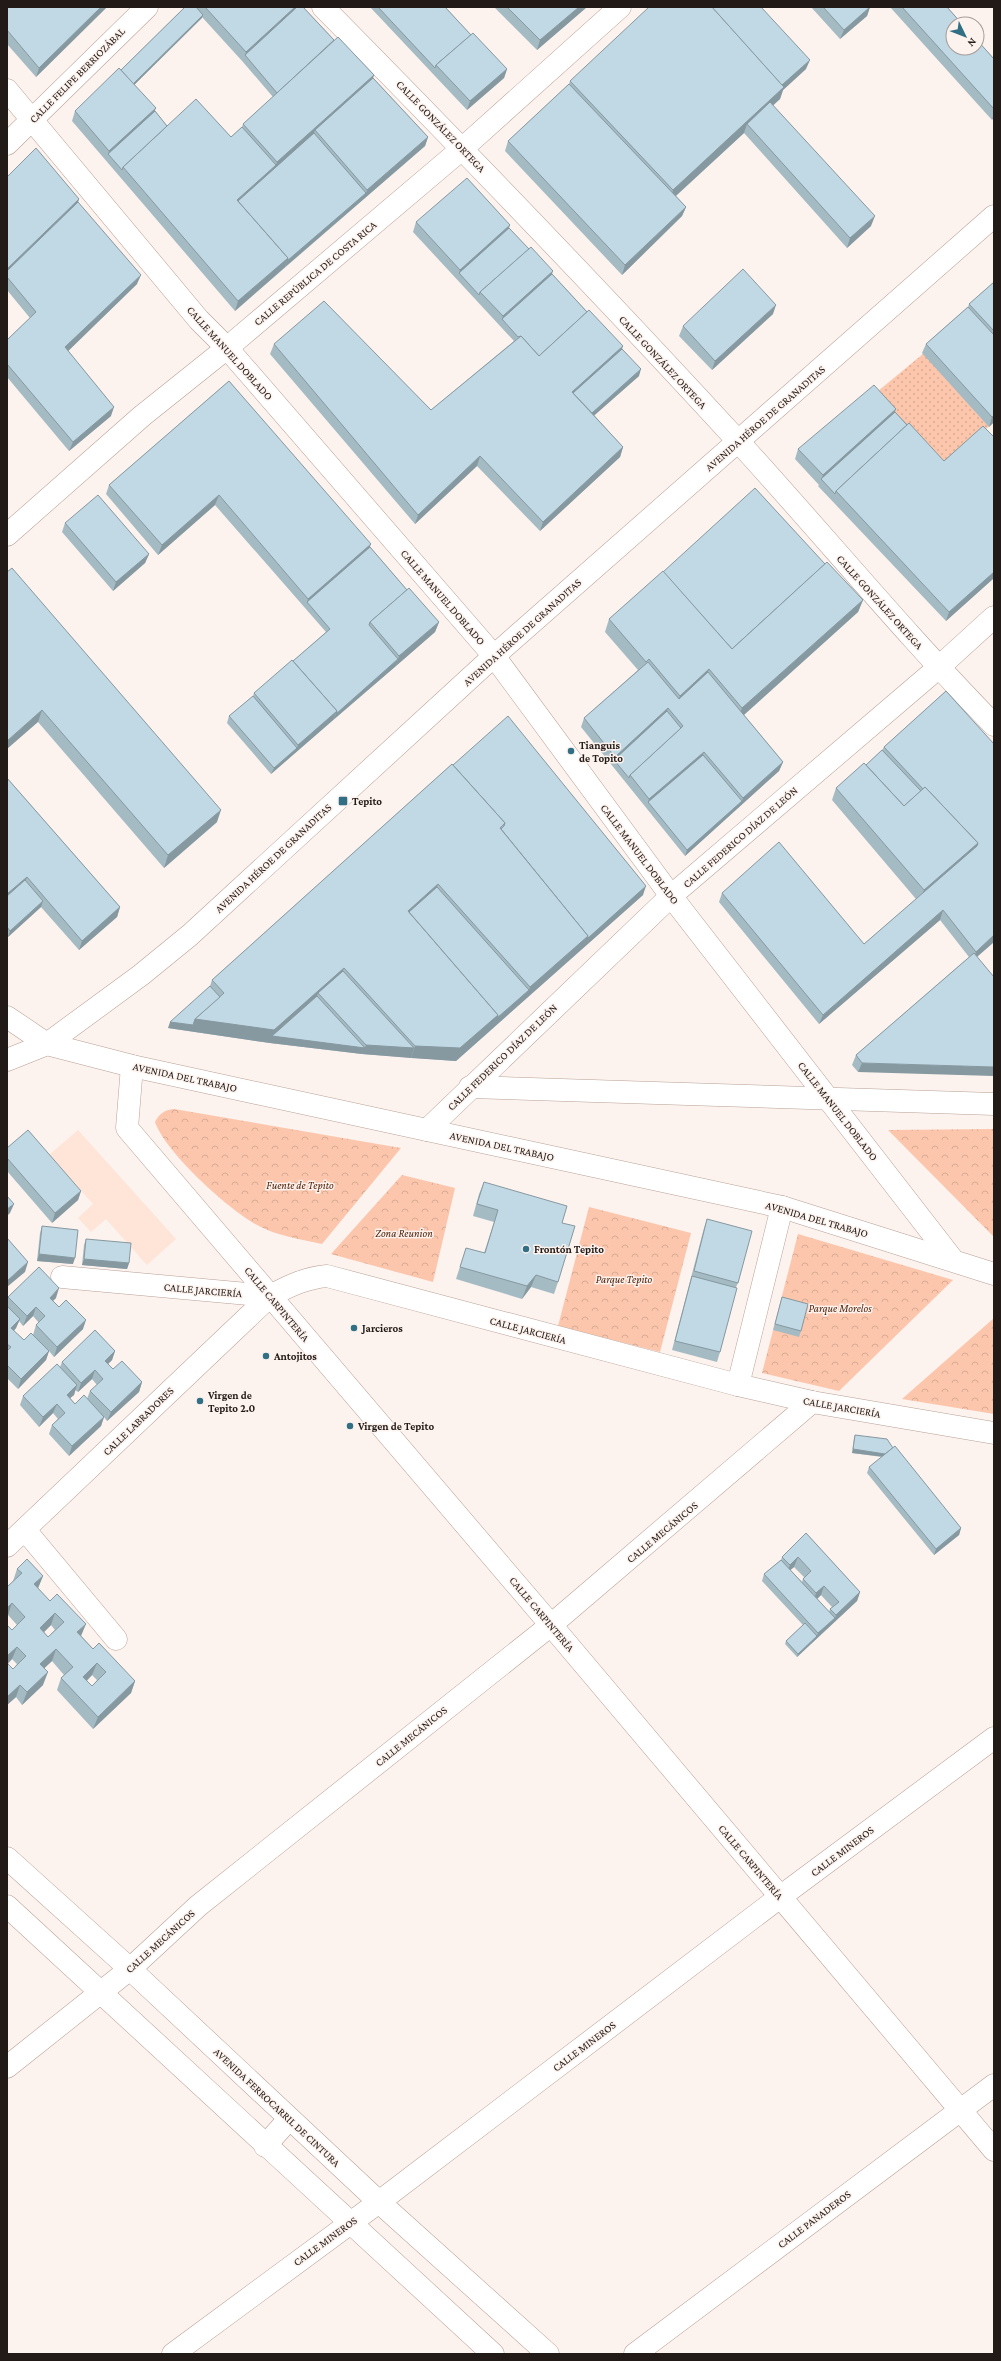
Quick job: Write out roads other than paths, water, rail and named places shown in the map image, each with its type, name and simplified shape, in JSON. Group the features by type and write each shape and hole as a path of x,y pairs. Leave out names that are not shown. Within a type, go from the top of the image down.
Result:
{"street":[{"name":"CALLE FELIPE BERRIOZÁBAL","path":"7,144 146,7"},
{"name":"CALLE GONZÁLEZ ORTEGA","path":"323,7 462,148 738,441 938,668 994,725"},
{"name":"CALLE REPÚBLICA DE COSTA RICA","path":"7,535 142,416 228,348 462,148 620,7"},
{"name":"CALLE MANUEL DOBLADO","path":"7,90 199,320 228,348 494,656 671,896 953,1260"},
{"name":"AVENIDA HÉROE DE GRANADITAS","path":"47,1044 141,975 190,935 494,656 994,216"},
{"name":"CALLE FEDERICO DÍAZ DE LEÓN","path":"427,1130 470,1087 671,896 938,668 994,617"},
{"name":"AVENIDA DEL TRABAJO","path":"7,1017 47,1044 132,1066 782,1207 993,1273"},
{"path":"7,1060 47,1044"},
{"name":"CALLE CARPINTERÍA","path":"132,1066 127,1128 551,1625 994,2150"},
{"path":"470,1087 830,1100 994,1104"},
{"path":"738,1386 782,1207"},
{"name":"CALLE JARCIERÍA","path":"62,1277 270,1296 297,1282 311,1277 327,1276 738,1386 812,1402 994,1432"},
{"name":"CALLE LABRADORES","path":"7,1546 270,1296"},
{"name":"CALLE MECÁNICOS","path":"7,2067 130,1968 198,1906 551,1625 812,1402"},
{"path":"25,1530 116,1639"},
{"name":"CALLE MINEROS","path":"173,2354 349,2222 379,2202 780,1897 994,1738"},
{"name":"AVENIDA FERROCARRIL DE CINTURA","path":"7,1858 130,1968 379,2202 548,2354"},
{"path":"7,1906 265,2146 493,2354"},
{"name":"CALLE PANADEROS","path":"635,2354 994,2085"},
{"path":"265,2146 289,2119"}],"place":[{"name":"Tianguis de Topito","path":"571,751"},
{"name":"Tepito","path":"343,801"},
{"name":"Frontón Tepito","path":"526,1249"},
{"name":"Jarcieros","path":"354,1328"},
{"name":"Antojitos","path":"266,1356"},
{"name":"Virgen de Tepito 2.0","path":"200,1401"},
{"name":"Virgen de Tepito","path":"350,1426"}],"park label":[{"name":"Fuente de Tepito","path":"300,1185"},
{"name":"Zona Reunion","path":"404,1233"},
{"name":"Parque Tepito","path":"624,1279"},
{"name":"Parque Morelos","path":"840,1308"}]}
